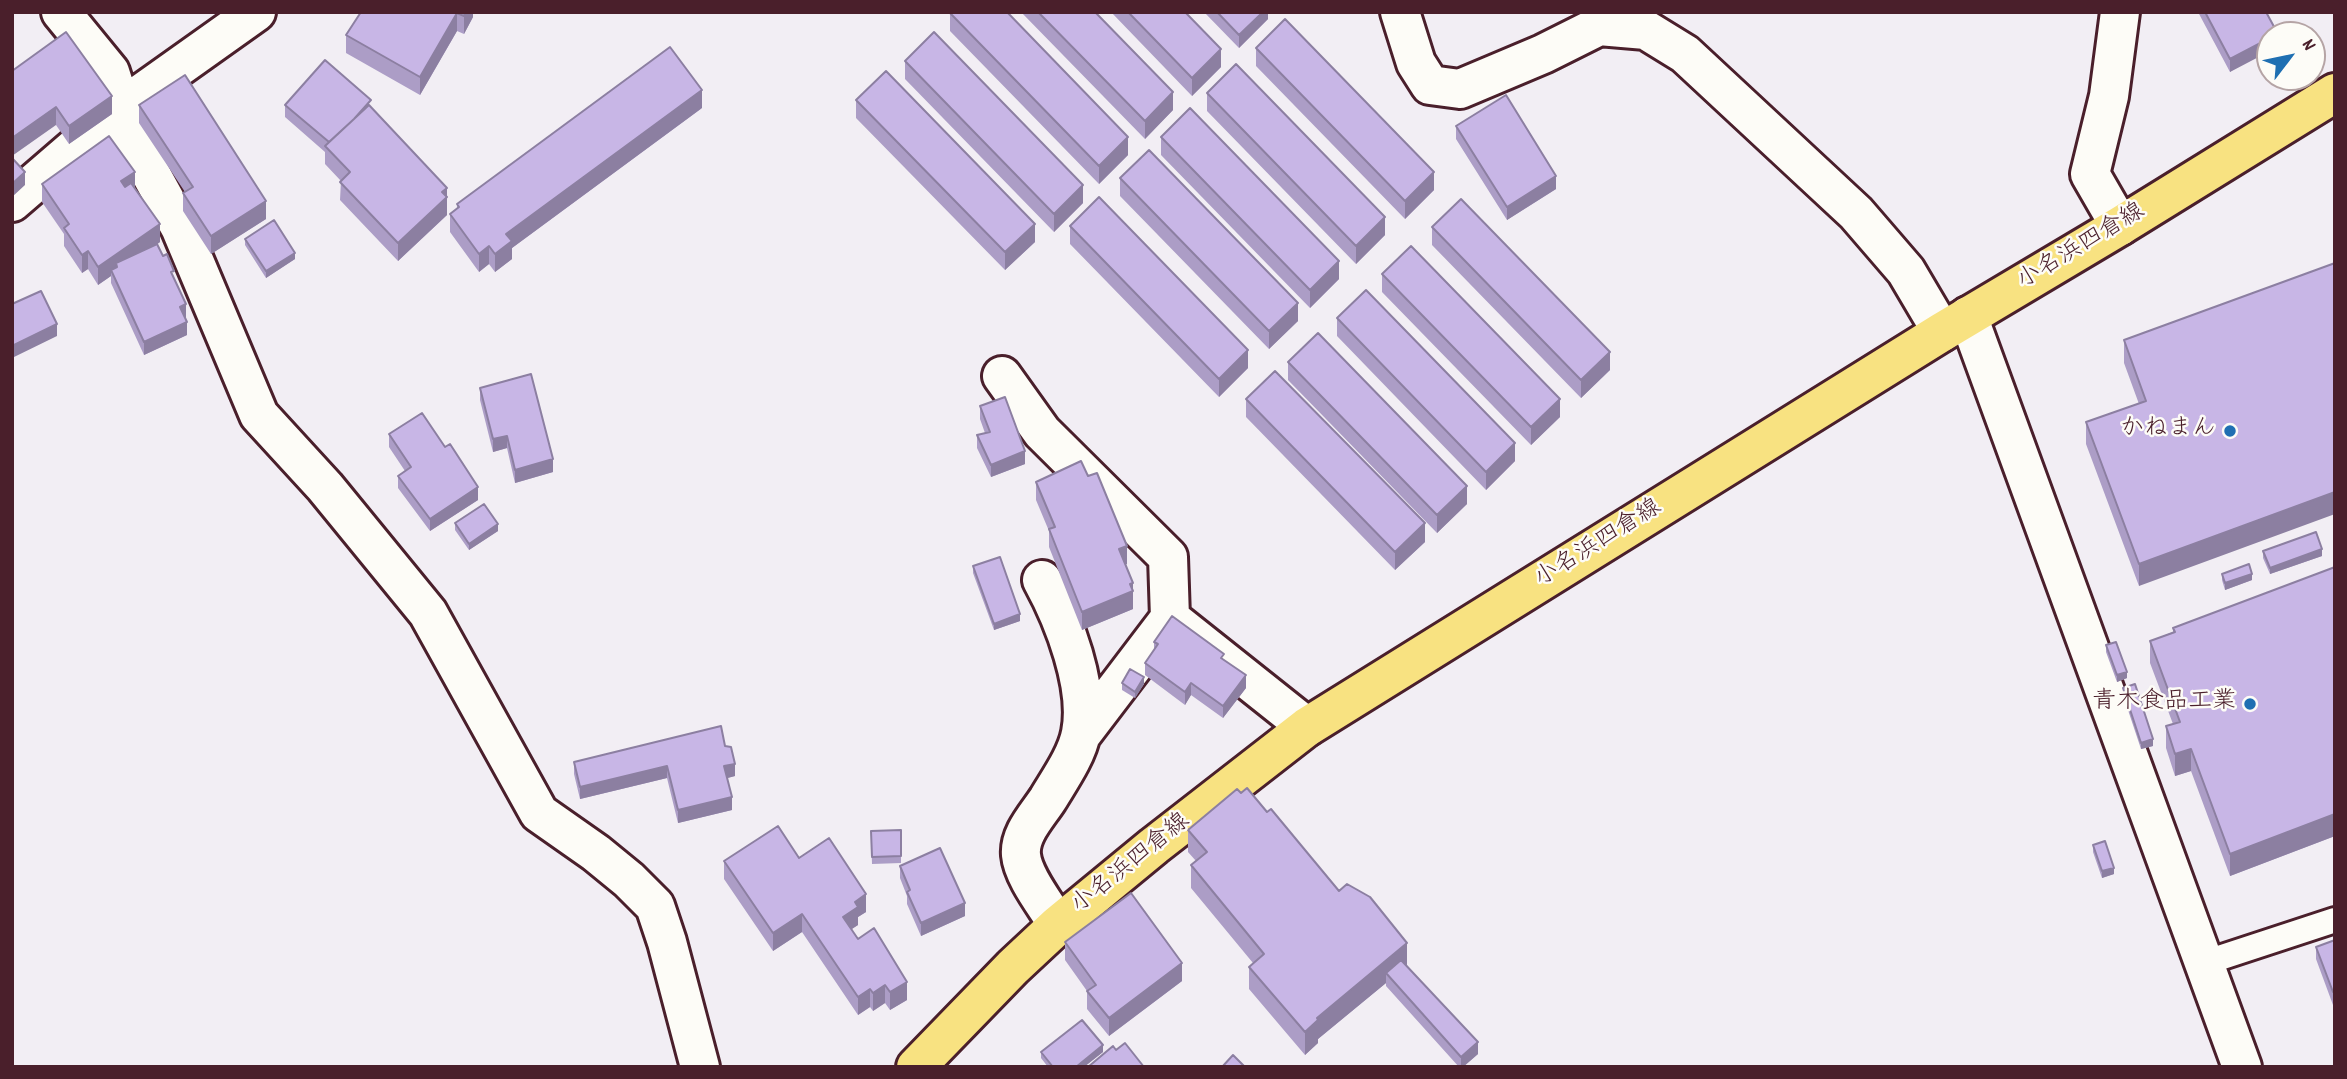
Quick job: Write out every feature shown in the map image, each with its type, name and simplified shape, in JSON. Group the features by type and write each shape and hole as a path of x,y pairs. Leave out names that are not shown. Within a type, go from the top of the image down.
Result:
{"main road":[{"name":"小名浜四倉線","path":"916,1067 1013,967 1058,925 1307,727 1955,324 2335,93"}],"street":[{"path":"61,12 110,72 131,138 180,228 259,415 325,487 428,613 539,813 596,853 655,906 701,1067"},
{"path":"12,202 121,108 256,12"},
{"path":"1400,12 1416,64 1430,85 1460,89 1543,54 1599,26 1646,30 1685,54 1856,213 1955,324 2242,1067"},
{"path":"2120,12 2109,96 2090,174 2120,226"},
{"path":"1002,376 1042,432 1168,557 1170,618 1081,735 1063,775 1025,832 1021,852 1023,868 1058,925"},
{"path":"1042,580 1058,609 1071,647 1084,705 1081,735"},
{"path":"1170,618 1307,727"}],"lane":[{"path":"2204,963 2335,920"}],"building":[{"path":"361,12 466,12 464,16 457,13 420,77 346,35"},
{"path":"1007,12 1128,137 1099,166 950,13"},
{"path":"1038,12 1095,12 1173,92 1145,121"},
{"path":"1128,12 1185,12 1221,49 1192,78"},
{"path":"1217,12 1263,12 1239,35"},
{"path":"2205,12 2266,12 2271,21 2256,21 2256,45 2230,59"},
{"path":"1285,19 1434,172 1405,201 1256,48"},
{"path":"66,32 112,96 69,126 56,107 12,138 12,71"},
{"path":"934,32 1083,185 1054,214 905,61"},
{"path":"670,47 702,90 506,234 512,241 495,254 489,246 479,254 450,214 459,207 457,204"},
{"path":"325,60 371,100 329,142 285,105"},
{"path":"1236,64 1385,217 1356,246 1207,93"},
{"path":"886,71 1035,224 1005,252 856,100"},
{"path":"185,75 266,201 211,236 183,193 193,187 139,105"},
{"path":"1506,95 1556,176 1507,207 1456,126"},
{"path":"369,105 447,188 442,192 447,197 398,243 340,182 350,172 325,146"},
{"path":"1190,108 1339,261 1310,290 1161,137"},
{"path":"109,136 135,172 121,181 125,187 131,183 160,224 98,267 88,251 82,255 64,228 69,224 42,184"},
{"path":"1149,150 1298,303 1269,331 1120,178"},
{"path":"12,158 25,172 12,184"},
{"path":"1099,197 1248,350 1219,379 1070,226"},
{"path":"1461,199 1610,352 1581,380 1432,227"},
{"path":"274,220 295,253 266,271 245,239"},
{"path":"157,244 163,256 167,254 174,271 171,272 186,304 180,307 187,322 144,342 111,270 117,267 116,263"},
{"path":"1411,246 1560,399 1531,427 1382,274"},
{"name":"かねまん","path":"2335,263 2335,492 2139,564 2086,422 2146,401 2124,340"},
{"path":"1366,290 1515,443 1486,472 1337,318"},
{"path":"41,291 57,324 12,346 12,304"},
{"path":"1318,333 1467,486 1437,515 1288,362"},
{"path":"1275,371 1425,523 1395,552 1246,399"},
{"path":"531,374 553,459 515,470 507,436 493,439 480,388"},
{"path":"1005,397 1025,451 991,465 977,435 990,432 980,406"},
{"path":"422,413 445,447 450,444 478,487 430,519 398,476 411,467 389,434"},
{"path":"1081,461 1088,476 1097,473 1127,546 1119,549 1133,583 1130,584 1133,591 1082,612 1049,529 1055,527 1036,482"},
{"path":"484,504 498,524 469,544 455,523"},
{"path":"2316,532 2322,549 2270,568 2263,551"},
{"path":"1000,557 1020,614 994,624 973,566"},
{"path":"2249,564 2252,574 2225,583 2222,574"},
{"name":"青木食品工業","path":"2335,567 2335,814 2230,854 2191,749 2175,754 2166,726 2180,722 2150,641 2175,632 2173,628"},
{"path":"1172,616 1224,654 1221,658 1246,675 1223,706 1191,683 1185,692 1145,663 1158,644 1154,642"},
{"path":"2116,642 2127,672 2117,675 2106,645"},
{"path":"1130,669 1144,677 1135,692 1122,683"},
{"path":"2135,684 2153,739 2141,743 2123,688"},
{"path":"721,726 725,746 731,747 735,764 724,766 732,797 678,810 667,766 580,787 574,762"},
{"path":"1247,788 1267,812 1271,809 1339,891 1347,884 1370,897 1407,943 1317,1018 1305,1032 1249,967 1264,954 1191,865 1207,852 1188,830 1237,789 1241,793"},
{"path":"778,826 799,858 829,838 866,894 855,902 858,907 843,917 858,939 874,928 907,982 890,992 885,985 873,993 870,989 858,997 802,914 773,933 724,861"},
{"path":"901,830 901,856 872,857 871,831"},
{"path":"2105,841 2114,868 2102,871 2093,845"},
{"path":"940,848 965,903 921,923 907,892 910,890 900,866"},
{"path":"1131,893 1182,963 1109,1018 1087,991 1096,985 1065,942"},
{"path":"2335,940 2335,992 2333,992 2316,947"},
{"path":"1401,960 1478,1042 1461,1057 1386,973"},
{"path":"1082,1020 1103,1045 1076,1067 1053,1067 1041,1052"},
{"path":"1125,1043 1144,1067 1088,1067 1113,1046 1116,1050"},
{"path":"1233,1055 1245,1067 1222,1067"}],"place":[{"name":"かねまん","path":"2230,431"},
{"name":"青木食品工業","path":"2250,704"}]}
